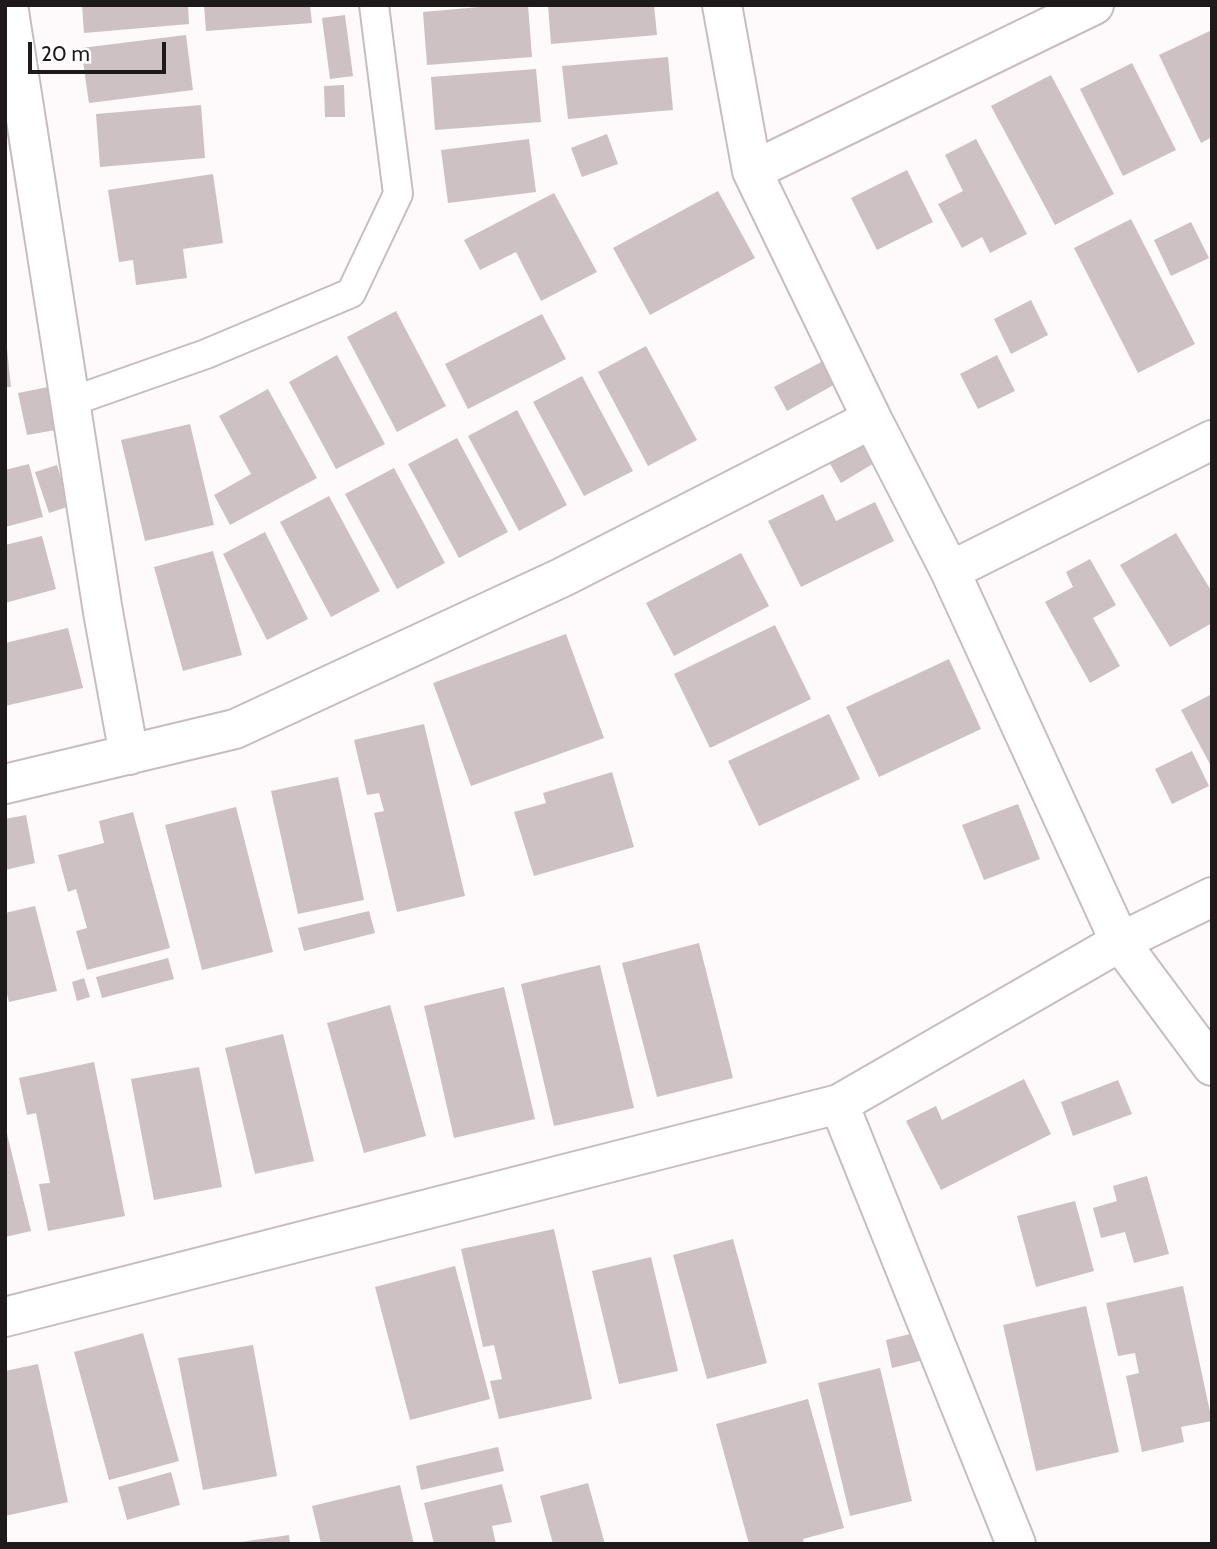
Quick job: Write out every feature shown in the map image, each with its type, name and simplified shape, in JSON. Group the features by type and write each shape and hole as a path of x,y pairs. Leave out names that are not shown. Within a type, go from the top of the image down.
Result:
{"street":[{"path":"8,5 103,612 129,755"},
{"path":"722,5 752,171 872,419 950,571 1120,942 1212,1066"},
{"path":"752,171 1094,5"},
{"path":"5,784 235,729 563,577 872,419"},
{"path":"950,571 1212,440"},
{"path":"5,1317 839,1104 1120,942 1212,897"},
{"path":"839,1104 1016,1544"}],"lane":[{"path":"70,402 206,354 351,293 398,194 374,5"}],"building":[{"path":"82,5 188,5 189,24 84,33"},
{"path":"204,5 310,5 312,23 206,31"},
{"path":"528,5 532,57 427,65 423,12"},
{"path":"548,5 654,5 657,35 551,44"},
{"path":"345,15 353,76 330,79 322,18"},
{"path":"1212,30 1212,137 1201,143 1159,55"},
{"path":"186,35 193,90 89,103 81,48"},
{"path":"668,57 673,110 568,119 562,66"},
{"path":"1132,63 1176,150 1123,176 1080,89"},
{"path":"536,69 541,122 435,130 431,77"},
{"path":"1051,75 1114,194 1055,225 991,106"},
{"path":"344,85 345,117 325,117 324,86"},
{"path":"201,105 205,158 100,167 96,114"},
{"path":"607,134 618,164 582,177 571,148"},
{"path":"529,139 536,192 448,203 441,150"},
{"path":"976,139 1027,234 990,253 982,237 962,248 938,204 963,191 945,155"},
{"path":"907,170 933,222 877,250 851,198"},
{"path":"213,174 223,243 183,249 187,278 136,285 133,260 119,262 108,190"},
{"path":"718,191 755,258 650,315 613,248"},
{"path":"554,193 597,272 541,301 516,252 480,270 464,240"},
{"path":"1131,219 1195,344 1138,373 1074,248"},
{"path":"1191,222 1209,258 1171,276 1154,240"},
{"path":"1031,300 1048,335 1011,354 994,319"},
{"path":"396,311 446,406 397,432 347,337"},
{"path":"542,314 566,359 468,409 445,364"},
{"path":"646,346 697,440 648,466 598,372"},
{"path":"7,349 11,387 5,387"},
{"path":"337,355 385,444 336,469 289,382"},
{"path":"997,355 1015,391 978,409 960,374"},
{"path":"827,359 839,382 787,411 774,387"},
{"path":"582,376 633,471 584,496 533,402"},
{"path":"48,387 56,430 27,435 18,393"},
{"path":"268,389 317,478 230,525 214,495 251,474 219,416"},
{"path":"517,410 567,505 519,531 468,436"},
{"path":"190,424 214,525 145,541 121,440"},
{"path":"457,438 508,532 459,558 408,464"},
{"path":"864,441 876,462 841,483 829,462"},
{"path":"29,464 43,517 5,527 5,470"},
{"path":"57,465 70,506 49,513 35,472"},
{"path":"394,468 445,563 397,589 345,494"},
{"path":"823,494 836,521 875,502 894,541 801,587 768,521"},
{"path":"329,496 380,591 331,617 280,522"},
{"path":"265,532 308,619 267,640 223,554"},
{"path":"1176,533 1212,592 1212,623 1170,647 1120,565"},
{"path":"42,536 56,589 5,603 5,545"},
{"path":"213,551 242,655 183,671 154,567"},
{"path":"741,553 769,606 674,656 646,603"},
{"path":"1090,559 1116,605 1093,618 1120,666 1090,683 1045,602 1073,587 1066,572"},
{"path":"775,625 811,699 710,748 674,674"},
{"path":"68,628 83,688 5,706 5,643"},
{"path":"566,634 604,738 471,786 433,683"},
{"path":"949,659 981,729 879,777 846,707"},
{"path":"1212,694 1212,768 1181,710"},
{"path":"829,714 860,779 759,826 728,761"},
{"path":"424,724 465,896 397,912 374,813 384,811 379,793 367,795 354,740"},
{"path":"1192,751 1209,786 1172,804 1155,769"},
{"path":"612,772 634,847 534,876 514,812 546,803 543,793"},
{"path":"338,777 364,900 298,914 271,791"},
{"path":"1018,804 1040,859 984,880 962,825"},
{"path":"236,807 273,952 202,970 165,825"},
{"path":"133,812 170,948 87,970 76,931 87,928 76,889 68,892 58,855 104,843 99,821"},
{"path":"26,815 35,863 5,870 5,819"},
{"path":"35,906 57,991 9,1002 5,987 5,913"},
{"path":"369,911 375,933 304,951 298,928"},
{"path":"699,943 733,1078 657,1097 622,963"},
{"path":"168,958 174,979 102,998 96,977"},
{"path":"600,965 634,1108 554,1126 521,984"},
{"path":"84,978 90,997 77,1001 72,982"},
{"path":"504,987 535,1119 454,1138 424,1006"},
{"path":"390,1005 426,1136 364,1153 327,1023"},
{"path":"283,1034 314,1161 255,1174 225,1048"},
{"path":"94,1062 125,1216 48,1231 39,1184 50,1183 36,1113 27,1115 19,1078"},
{"path":"199,1067 222,1187 154,1200 131,1079"},
{"path":"1024,1079 1051,1134 941,1190 906,1121 936,1106 942,1120"},
{"path":"1118,1080 1132,1114 1073,1136 1061,1102"},
{"path":"5,1126 31,1231 5,1237"},
{"path":"1147,1176 1169,1254 1134,1263 1125,1232 1101,1238 1093,1208 1117,1201 1113,1186"},
{"path":"1075,1201 1094,1271 1036,1287 1017,1216"},
{"path":"554,1229 592,1399 499,1419 490,1381 502,1379 494,1345 483,1347 461,1249"},
{"path":"733,1239 767,1363 707,1379 673,1255"},
{"path":"651,1257 678,1371 619,1384 592,1271"},
{"path":"455,1266 490,1399 410,1420 375,1287"},
{"path":"1183,1286 1212,1421 1181,1427 1184,1442 1142,1452 1126,1376 1139,1373 1135,1353 1118,1356 1106,1303"},
{"path":"1086,1306 1119,1452 1036,1471 1003,1325"},
{"path":"143,1333 179,1461 109,1480 74,1352"},
{"path":"914,1333 920,1361 892,1368 886,1340"},
{"path":"253,1345 277,1476 203,1490 178,1358"},
{"path":"38,1364 68,1502 5,1516 5,1371"},
{"path":"880,1368 912,1501 850,1516 818,1383"},
{"path":"808,1399 844,1528 803,1539 804,1544 749,1544 716,1424"},
{"path":"498,1447 504,1471 421,1490 416,1466"},
{"path":"171,1472 180,1505 127,1520 118,1487"},
{"path":"588,1483 605,1544 553,1544 540,1496"},
{"path":"502,1484 512,1522 492,1526 496,1544 434,1544 424,1503"},
{"path":"400,1485 414,1544 321,1544 312,1506"},
{"path":"289,1535 290,1544 241,1544 241,1542"}]}
